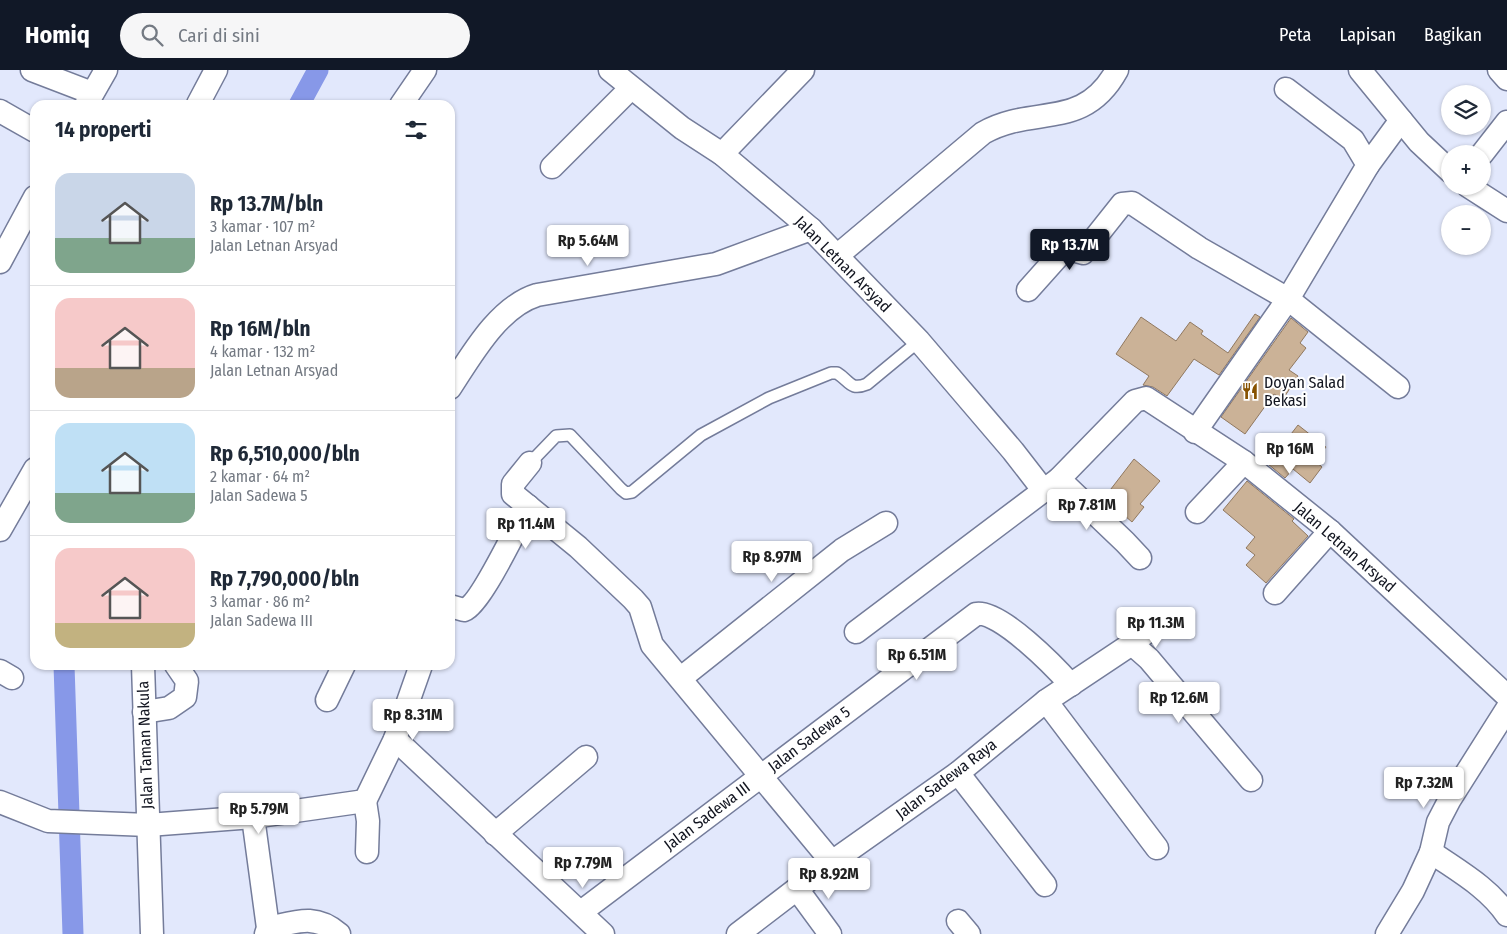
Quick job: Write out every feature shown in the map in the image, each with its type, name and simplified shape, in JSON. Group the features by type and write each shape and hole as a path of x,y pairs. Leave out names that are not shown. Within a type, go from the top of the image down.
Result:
{"street":[{"path":"32,70 89,99 106,70"},
{"path":"200,100 216,70"},
{"path":"404,100 425,70"},
{"name":"Jalan Letnan Arsyad","path":"610,70 682,128 722,154 811,229 838,255 918,341 1013,451 1052,485 1139,398 1150,400 1195,432 1244,462 1330,531 1507,696"},
{"path":"722,154 803,70"},
{"path":"838,255 983,133 1008,122 1060,115 1074,110 1094,100 1116,70"},
{"path":"1360,70 1396,128 1419,142 1441,163"},
{"path":"1499,70 1507,79"},
{"path":"552,167 631,88"},
{"path":"1286,89 1353,140 1368,165"},
{"path":"0,111 30,128"},
{"path":"1489,145 1507,122"},
{"path":"1195,432 1288,299 1368,165 1396,128"},
{"path":"1482,195 1507,211"},
{"path":"1028,290 1062,252 1072,250 1083,253 1126,202 1136,205 1199,248 1288,299 1398,386"},
{"path":"0,262 6,238 30,204"},
{"path":"455,380 476,347 520,301 536,295 716,264 811,229"},
{"path":"1197,512 1244,462"},
{"path":"530,463 511,489 513,494 634,598 643,613 652,645 761,774 832,862"},
{"path":"0,530 30,478"},
{"path":"856,632 1052,485 1140,558"},
{"path":"455,607 467,609 490,577 528,506"},
{"path":"681,678 842,550 886,522"},
{"path":"1275,593 1330,531"},
{"name":"Jalan Sadewa 5","path":"761,774 978,614 986,615 998,621 1043,654 1071,685"},
{"name":"Jalan Sadewa Raya","path":"738,934 832,862 958,773 1046,701 1132,644 1156,624"},
{"path":"1132,644 1149,659 1251,780"},
{"name":"Jalan Taman Nakula","path":"143,670 152,934"},
{"path":"144,712 169,708 185,697 187,681 179,670"},
{"path":"327,700 342,670"},
{"path":"367,852 368,822 365,801 394,739 418,670"},
{"path":"1046,701 1157,848"},
{"path":"1387,934 1413,891 1431,852 1438,822 1450,799 1507,709"},
{"path":"394,739 603,934"},
{"path":"495,834 586,757"},
{"path":"958,773 1045,885"},
{"name":"Jalan Sadewa III","path":"581,912 761,774"},
{"path":"0,802 48,821 148,825 254,817 365,801"},
{"path":"254,817 267,931 304,920 317,921 328,925 338,934"},
{"path":"1431,852 1480,886 1500,904 1507,915"},
{"path":"797,889 830,934"}],"lane":[{"path":"530,463 556,436 570,436 621,489 626,493 632,492 701,435 769,398 831,373 837,373 854,387 859,388 867,384 918,341"}],"building":[{"path":"1255,314 1260,317 1219,375 1194,359 1167,396 1153,387 1143,385 1149,376 1116,354 1141,317 1176,341 1190,322 1203,331 1201,334 1228,353"},
{"path":"1291,318 1308,332 1300,343 1306,348 1289,370 1298,376 1283,399 1274,394 1245,434 1221,417"},
{"path":"1298,425 1326,447 1315,461 1322,467 1310,483 1293,469 1285,478 1268,464"},
{"path":"1134,459 1160,481 1140,504 1144,507 1132,522 1104,498"},
{"path":"1247,481 1294,519 1292,521 1308,536 1266,583 1246,565 1255,555 1246,548 1255,537 1223,510"}],"waterway":[{"path":"302,100 318,70"},
{"path":"64,670 73,934"}],"place":[{"name":"Doyan Salad Bekasi","path":"1250,391"}]}
